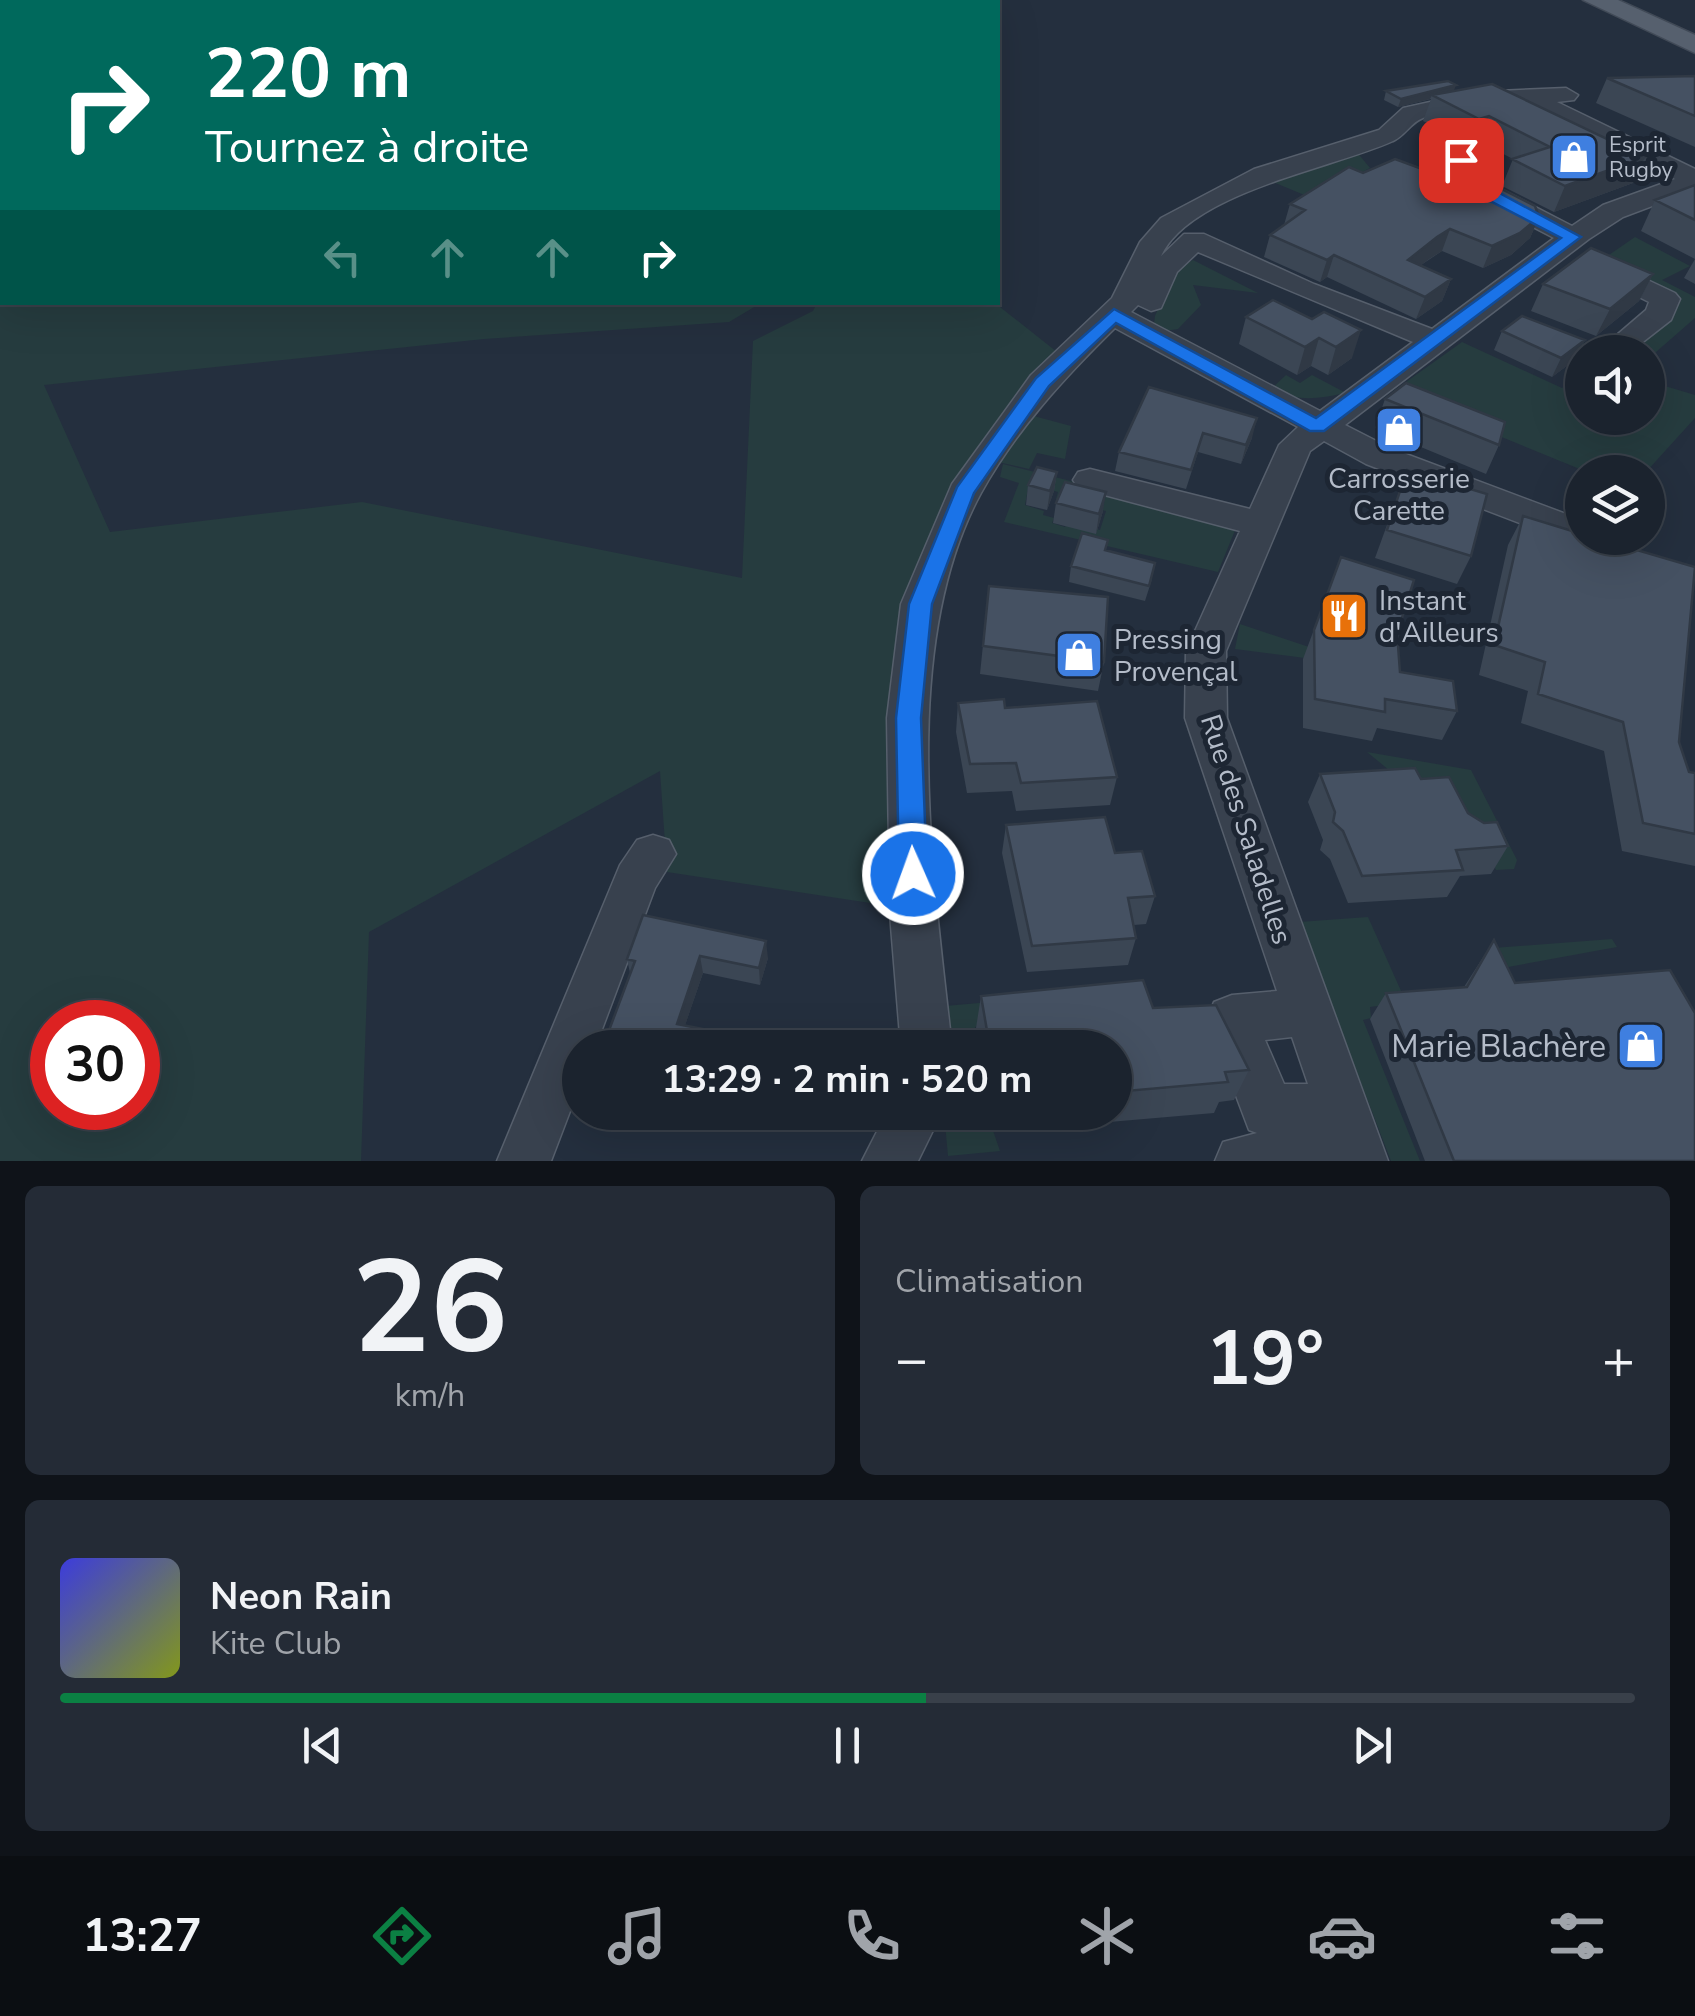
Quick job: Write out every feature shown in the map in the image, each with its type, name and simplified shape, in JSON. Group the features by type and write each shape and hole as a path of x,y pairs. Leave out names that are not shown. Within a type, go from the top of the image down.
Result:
{"main road":[{"path":"1596,0 1695,45"},
{"path":"1619,0 1695,34"}],"street":[{"path":"1127,322 1154,242 1171,224 1263,174 1297,160 1360,147 1388,136 1412,113 1475,99 1566,95"},
{"path":"1526,96 1695,180"},
{"path":"1360,147 1380,170"},
{"path":"1461,160 1479,188 1565,243 1665,299 1660,314 1626,335"},
{"name":"Rue des Saladelles","path":"1354,1141 1206,718 1206,651 1296,445 1613,211 1695,180"},
{"path":"925,1030 914,914 908,718 920,604 964,492 1042,382 1127,322 1164,269 1194,240 1304,290 1434,340"},
{"path":"1481,306 1518,321"},
{"path":"1127,322 1317,427 1419,473 1565,527"},
{"path":"1090,480 1261,524"},
{"path":"524,1161 636,879 653,854"},
{"path":"1308,1012 1232,1019 1268,1111 1354,1141"},
{"path":"888,1161 906,1130"},
{"path":"1242,1161 1354,1141"}],"green space":[{"path":"1356,151 1370,168 1314,199 1273,182"},
{"path":"1635,237 1690,266 1662,280 1695,297 1695,318 1665,344 1665,335 1652,335 1672,318 1676,305 1606,257"},
{"path":"1193,260 1258,293 1193,285 1201,305 1178,329 1165,331 1154,324 1155,316 1174,271"},
{"path":"0,305 758,305 729,322 484,339 44,385 110,532 362,502 742,578 753,341 813,311 816,305 998,305 1057,352 913,584 903,908 667,872 660,771 369,932 361,1161 0,1161"},
{"path":"1462,342 1562,388 1565,385 1565,435 1665,435 1665,386 1695,395 1695,418 1661,455 1565,455 1565,463 1392,392"},
{"path":"1286,375 1300,383 1312,375 1346,393 1308,398 1271,389"},
{"path":"1030,415 1071,426 1065,459 1037,453 1029,469 998,462"},
{"path":"1003,464 1238,523 1218,572 1004,522 1019,483 1000,477","holes":["1029,484 1058,492 1056,499 1106,511 1100,530 1068,521 1065,527 1052,523 1054,518 1043,515 1044,511 1025,505"]},
{"path":"1240,624 1309,647 1305,658 1235,649"},
{"path":"1367,752 1471,770 1517,860 1514,869 1496,870 1485,849"},
{"path":"1368,917 1406,1002 1370,1007 1371,1018 1363,1020 1420,1161 1391,1161 1299,922"},
{"path":"1612,939 1617,947 1481,972 1493,948"},
{"path":"1046,997 1053,1019 975,1027 975,1030 936,1030 934,1007"},
{"path":"946,1130 993,1130 1000,1151 948,1156"}],"building":[{"path":"1695,76 1695,116 1607,78"},
{"path":"1448,81 1456,85 1401,99 1386,91"},
{"path":"1492,84 1645,157 1565,186 1512,159 1550,147 1489,116 1479,119 1432,95"},
{"path":"1395,159 1441,176 1452,171 1468,179 1476,176 1535,206 1539,217 1520,233 1492,246 1450,229 1437,237 1408,260 1451,279 1425,297 1334,255 1327,260 1270,235 1305,210 1290,204 1349,167 1363,173"},
{"path":"1695,185 1695,220 1655,200"},
{"path":"1591,248 1653,274 1610,309 1543,284"},
{"path":"1273,300 1312,319 1324,312 1361,330 1336,347 1319,338 1305,347 1246,317"},
{"path":"1522,316 1572,335 1565,335 1565,355 1561,358 1502,331"},
{"path":"1406,383 1505,422 1499,445 1385,399"},
{"path":"1149,387 1257,418 1246,445 1203,433 1191,470 1119,452"},
{"path":"1037,467 1057,472 1050,491 1028,485"},
{"path":"1407,470 1487,494 1471,556 1387,530"},
{"path":"1065,482 1106,492 1099,514 1056,503"},
{"path":"1523,516 1565,529 1565,555 1654,555 1695,567 1679,742 1689,772 1695,773 1695,834 1643,823 1623,722 1538,694 1545,662 1494,645"},
{"path":"1082,533 1108,540 1105,550 1155,563 1149,586 1071,566"},
{"path":"1341,557 1414,580 1401,621 1396,619 1400,672 1453,681 1457,711 1385,699 1385,712 1315,699 1314,630"},
{"path":"989,586 1108,597 1104,662 983,646"},
{"path":"1004,699 1005,708 1097,701 1117,777 1021,783 1016,763 970,764 958,703"},
{"path":"1415,768 1421,779 1449,777 1468,813 1484,823 1497,822 1508,846 1456,850 1463,870 1362,876 1343,831 1333,822 1335,812 1320,774"},
{"path":"1105,817 1115,853 1142,851 1155,896 1128,898 1136,938 1032,946 1006,825"},
{"path":"643,915 766,941 759,968 700,956 677,1024 708,1030 609,1030 635,961 627,959"},
{"path":"1494,940 1515,983 1670,970 1695,1013 1695,1161 1454,1161 1386,993 1467,987"},
{"path":"1143,980 1153,1008 1216,1005 1249,1070 1225,1072 1228,1082 1132,1090 1132,1030 987,1030 981,996"}],"place":[{"name":"Esprit Rugby","path":"1574,157"},
{"name":"Carrosserie Carette","path":"1399,430"},
{"name":"Instant d'Ailleurs","path":"1344,616"},
{"name":"Pressing Provençal","path":"1079,655"},
{"name":"Marie Blachère","path":"1641,1046"}],"route":[{"path":"913,874 908,718 920,604 964,492 1042,382 1114,314 1317,427 1573,237 1479,188 1461,160"}]}
